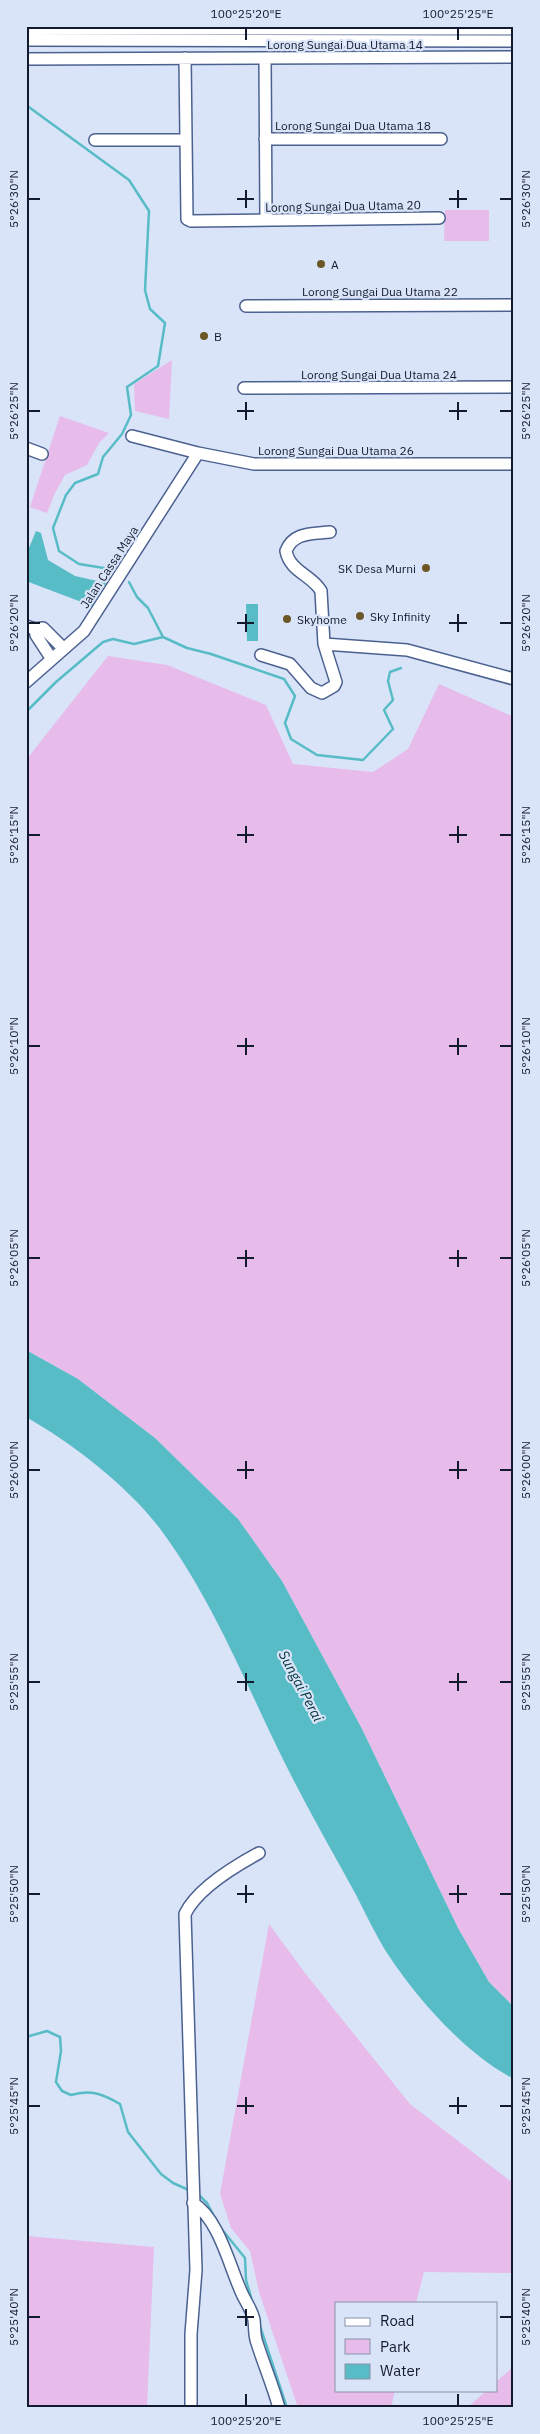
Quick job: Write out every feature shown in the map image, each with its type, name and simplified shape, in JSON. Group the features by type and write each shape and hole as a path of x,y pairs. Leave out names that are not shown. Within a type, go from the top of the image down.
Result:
{"street":[{"path":"26,30 262,32 514,29"},
{"path":"26,40 71,40 262,32 409,40 514,40"},
{"path":"71,40 71,59"},
{"path":"408,57 409,40"},
{"name":"Lorong Sungai Dua Utama 14","path":"26,59 514,57"},
{"path":"95,140 186,140 185,58"},
{"path":"265,58 266,220"},
{"name":"Lorong Sungai Dua Utama 18","path":"265,139 442,139"},
{"name":"Lorong Sungai Dua Utama 20","path":"186,140 187,219 191,221 439,218"},
{"name":"Lorong Sungai Dua Utama 22","path":"246,306 514,305"},
{"name":"Lorong Sungai Dua Utama 24","path":"244,388 514,387"},
{"name":"Lorong Sungai Dua Utama 26","path":"132,436 198,453 254,464 514,464"},
{"path":"26,448 42,454"},
{"name":"Jalan Cassa Maya","path":"26,682 51,658 84,631 198,453"},
{"path":"261,655 290,664 311,688 322,693 334,686 336,682 324,644 321,591 318,586 291,564 286,552 288,544 302,535 330,532"},
{"path":"31,627 43,628 63,648"},
{"path":"31,627 51,658"},
{"path":"324,644 407,650 514,679"},
{"path":"192,2408 191,2334 196,2270 185,1914 190,1904 216,1880 259,1852"},
{"path":"193,2200 201,2208 225,2249 239,2288 249,2306 254,2321 257,2342 268,2368 279,2408"}],"green space":[{"path":"445,210 489,210 489,241 444,241"},
{"path":"172,360 169,419 135,411 134,384"},
{"path":"60,416 109,433 99,443 87,465 65,475 47,513 30,507"},
{"path":"108,656 167,665 266,705 293,764 373,772 408,749 439,684 514,717 514,2007 489,1982 458,1928 362,1729 282,1581 238,1519 155,1438 78,1379 26,1350 26,760"},
{"path":"269,1924 305,1973 410,2104 509,2180 514,2181 514,2273 424,2272 416,2302 335,2302 335,2392 395,2392 391,2408 298,2408 259,2292 250,2251 231,2228 220,2194"},
{"path":"26,2236 154,2247 147,2408 26,2406"},
{"path":"514,2366 514,2408 467,2408 485,2392 498,2392 498,2380"}],"water":[{"path":"36,531 41,533 48,560 75,576 106,583 92,606 26,581 26,555"},
{"path":"246,604 258,604 258,641 247,641"},
{"name":"Sungai Perai","path":"26,1350 78,1379 155,1438 238,1519 282,1581 362,1729 458,1928 489,1982 514,2007 514,2079 496,2069 461,2041 429,2008 389,1956 314,1819 209,1607 161,1530 133,1498 99,1467 26,1417"}],"waterway":[{"path":"26,105 129,180 149,211 145,290 150,309 165,323 158,366 127,387 131,415 122,434 103,457 98,474 75,483 66,495 53,528 59,551 79,564 110,569"},
{"path":"129,582 137,597 148,608 163,637"},
{"path":"26,712 56,682 103,642 113,639 134,644 163,637 187,648 211,654 284,679 295,696 285,723 291,739 317,755 363,760 393,729 384,710 393,700 388,681 390,672 401,668"},
{"path":"26,2037 47,2031 60,2037 61,2051 56,2082 62,2091 71,2095 84,2092 96,2094 120,2104 128,2132 161,2174 173,2183 191,2191"},
{"path":"198,2194 207,2203 220,2227 245,2258 246,2280 253,2304"},
{"path":"260,2326 287,2408"}],"place":[{"name":"A","path":"321,264"},
{"name":"B","path":"204,336"},
{"name":"SK Desa Murni","path":"426,568"},
{"name":"Sky Infinity","path":"360,616"},
{"name":"Skyhome","path":"287,619"}]}
